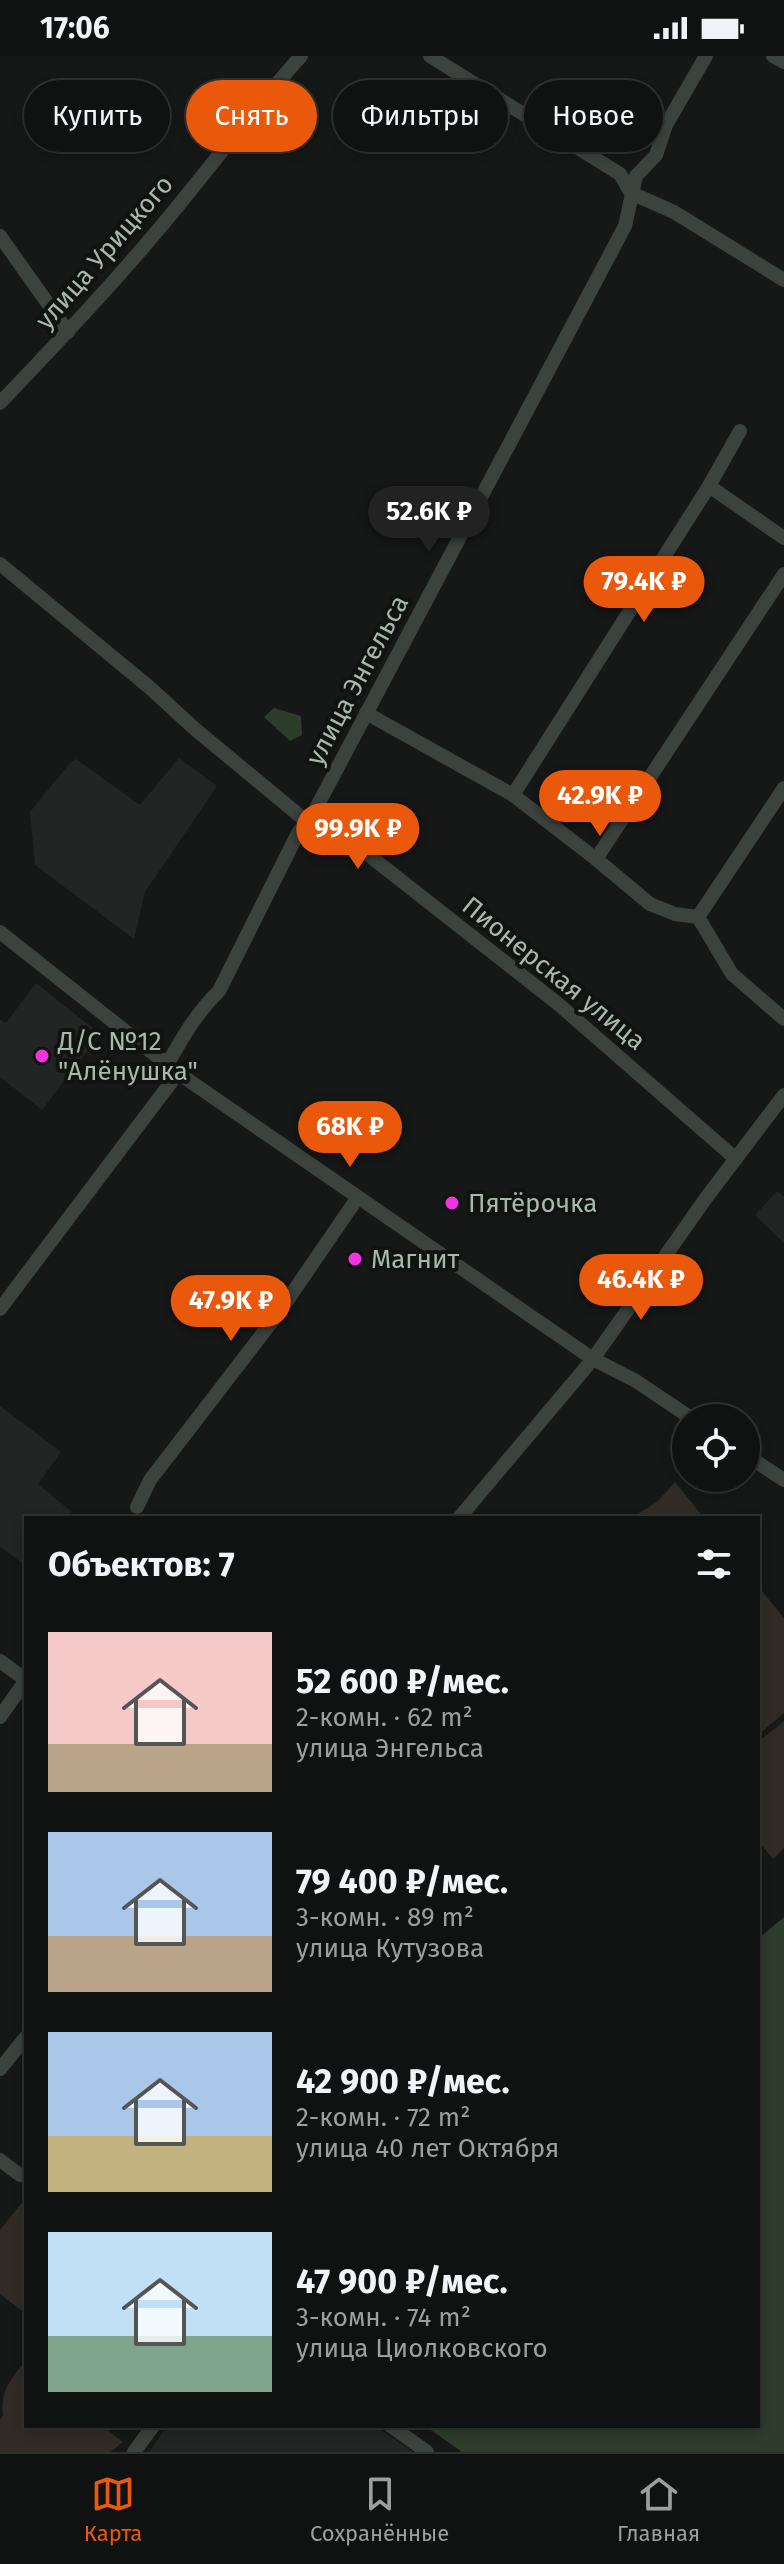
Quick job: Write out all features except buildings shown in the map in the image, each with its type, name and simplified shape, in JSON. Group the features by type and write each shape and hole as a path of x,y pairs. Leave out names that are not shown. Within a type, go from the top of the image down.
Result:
{"street":[{"name":"улица Урицкого","path":"0,403 68,332 172,214 301,56"},
{"path":"430,56 620,174 631,193 674,212 784,280"},
{"name":"улица Энгельса","path":"0,1309 172,1069 192,1023 219,991 306,821 314,812 625,226 636,176 656,155 666,125 706,56"},
{"path":"773,56 784,62"},
{"path":"0,236 68,332"},
{"path":"513,795 709,486 740,431"},
{"path":"709,486 784,538"},
{"name":"Пионерская улица","path":"0,564 306,821 338,831 557,1003 736,1159"},
{"path":"596,859 784,574"},
{"path":"366,713 513,795 650,904 675,914 698,917"},
{"path":"698,917 784,788"},
{"path":"698,917 732,974 784,1019"},
{"path":"0,932 172,1069 593,1359 636,1381 672,1405"},
{"path":"461,1516 593,1359 784,1095"},
{"path":"137,1507 150,1480 280,1311 358,1197"},
{"path":"760,1464 784,1480"},
{"path":"0,1661 24,1679"},
{"path":"0,1717 24,1683"},
{"path":"0,2069 24,2039"},
{"path":"0,2160 20,2175"},
{"path":"134,2452 152,2428"},
{"path":"394,2428 427,2452"}],"shaded area":[{"path":"274,708 301,716 302,735 290,741 264,717"},
{"path":"179,758 217,786 145,892 134,939 35,865 30,812 76,759 140,805"},
{"name":"Д/С №12 \"Алёнушка\"","path":"36,983 100,1034 42,1110 0,1077 0,1020 6,1023"},
{"path":"777,1191 784,1197 784,1243 755,1215"},
{"path":"0,1406 61,1452 38,1484 72,1512 69,1516 24,1516 24,1564 0,1547"},
{"path":"672,1485 672,1492 683,1492 702,1516 635,1516 658,1501"},
{"path":"760,1588 784,1618 784,1713 760,1733"},
{"path":"784,1721 784,1848 773,1859 760,1843 760,1740"},
{"path":"784,1917 784,2452 462,2452 428,2428 760,2428 760,1937"},
{"path":"24,2200 24,2312 0,2294 0,2230"},
{"path":"24,2365 24,2428 105,2428 123,2442 110,2452 0,2452 0,2420 10,2381"},
{"path":"166,2428 379,2428 413,2452 149,2452"}],"place":[{"name":"Д/С №12 \"Алёнушка\"","path":"42,1056"},
{"name":"Пятёрочка","path":"452,1203"},
{"name":"Магнит","path":"355,1259"}]}
